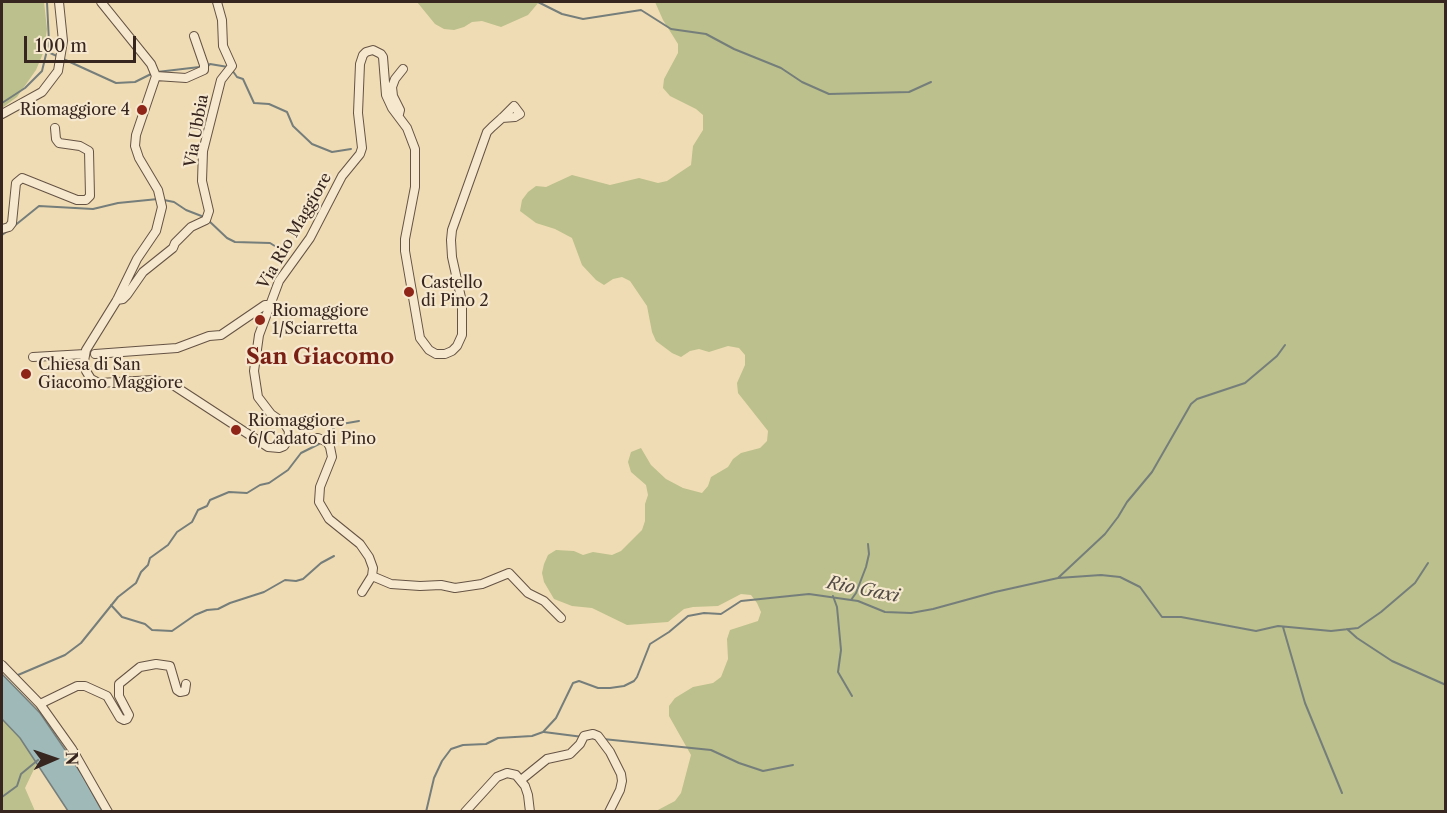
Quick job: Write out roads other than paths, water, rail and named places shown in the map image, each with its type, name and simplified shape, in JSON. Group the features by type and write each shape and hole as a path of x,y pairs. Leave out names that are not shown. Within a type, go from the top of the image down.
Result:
{"street":[{"path":"2,114 42,92 58,71 63,41 59,2"},
{"path":"101,2 151,64 156,76 136,135 135,146 139,158 165,198 159,225 137,259 117,300 85,354 86,371 95,382 137,380 173,385 268,447 282,448 288,441 318,438 327,442 332,457 320,487 319,502 329,519 366,551 373,568 372,576 362,592"},
{"name":"Via Ubbia","path":"117,300 124,298 143,272 173,248 191,227 206,220 209,211 202,181 203,151 221,80 232,66 224,46 222,20 217,2"},
{"path":"156,76 186,78 204,70 194,36"},
{"name":"Via Rio Maggiore","path":"288,441 288,428 262,404 256,390 255,350 279,281 310,238 342,176 360,154 362,148 358,113 360,64 366,52 377,51 383,57 386,95 412,137 415,148 415,187 405,239 405,251 420,338 432,353 440,355 455,349 462,335 462,302 452,257 452,230 487,132 502,118"},
{"path":"398,116 400,110 395,79 403,69"},
{"path":"2,229 9,227 12,223 16,183 22,178 76,200 86,200 90,196 89,151 84,147 59,143 56,139 55,128"},
{"path":"95,354 168,350 184,346 209,336 221,335 269,305"},
{"path":"33,357 85,354"},
{"path":"372,576 391,584 441,585 455,588 482,584 509,573 528,593 544,601 561,618"},
{"path":"40,704 77,686 85,686 106,696 120,718 124,720 129,717 129,712 119,696 119,684 140,667 156,664 170,666 177,690 185,692 186,684"},
{"path":"2,665 40,704 72,749 108,812"},
{"path":"520,780 548,759 570,754 584,736 593,734 598,736 610,752 621,774 620,790 609,812"},
{"path":"465,812 501,775 512,773 520,780 528,795 530,812"}],"water":[{"path":"2,674 40,713 83,776 102,811 68,811 20,738 2,719"}],"waterway":[{"path":"2,103 25,88 42,71 49,42 47,2"},
{"path":"538,2 562,14 583,19 641,10 671,29 706,34 734,49 781,68 802,82 829,94 909,92 931,82"},
{"path":"48,52 116,83 135,82 153,73"},
{"path":"157,72 210,64 228,67"},
{"path":"232,70 237,77 243,79 254,103 269,104 287,112 293,126 312,144 332,152 351,149"},
{"path":"13,227 39,206 93,209 118,203 158,199"},
{"path":"164,200 174,202 204,217"},
{"path":"208,220 227,238 235,242 270,243 285,249"},
{"path":"2,235 9,230"},
{"path":"1058,578 1105,534 1118,517 1127,502 1152,472 1191,404 1197,399 1245,383 1277,356 1285,345"},
{"path":"327,438 336,425 359,421"},
{"path":"18,675 65,655 81,643 118,597 136,583 150,558 168,545 177,532 192,522 198,510 207,506 210,500 229,492 247,493 260,485 269,483 288,470 301,453 319,444"},
{"path":"851,600 866,567 869,554 868,544"},
{"path":"111,605 122,617 145,624 152,630 172,631 195,615 207,610 218,609 264,592 285,580 303,579 321,563 334,556"},
{"name":"Rio Gaxi","path":"426,812 434,778 451,749 463,745 486,744 498,738 532,736 543,732 556,718 573,683 579,681 598,688 624,686 637,677 650,644 688,616 704,613 721,614 741,601 809,594 858,601 885,612 911,613 1058,578 1101,575 1120,577 1140,587 1162,617 1181,617 1256,631 1278,626 1331,631 1358,628 1381,612 1415,583 1428,563"},
{"path":"833,596 837,607 841,650 838,672 852,696"},
{"path":"1283,627 1305,703 1342,793"},
{"path":"1347,629 1392,661 1446,685"},
{"path":"544,732 583,737"},
{"path":"603,739 711,750 763,771 793,765"},
{"path":"2,797 17,786 21,774 38,760"}],"place":[{"name":"Riomaggiore 4","path":"142,110"},
{"name":"Castello di Pino 2","path":"409,292"},
{"name":"Riomaggiore 1/Sciarretta","path":"260,320"},
{"name":"Chiesa di San Giacomo Maggiore","path":"26,374"},
{"name":"Riomaggiore 6/Cadato di Pino","path":"236,430"}],"district":[{"name":"San Giacomo","path":"320,358"}]}
